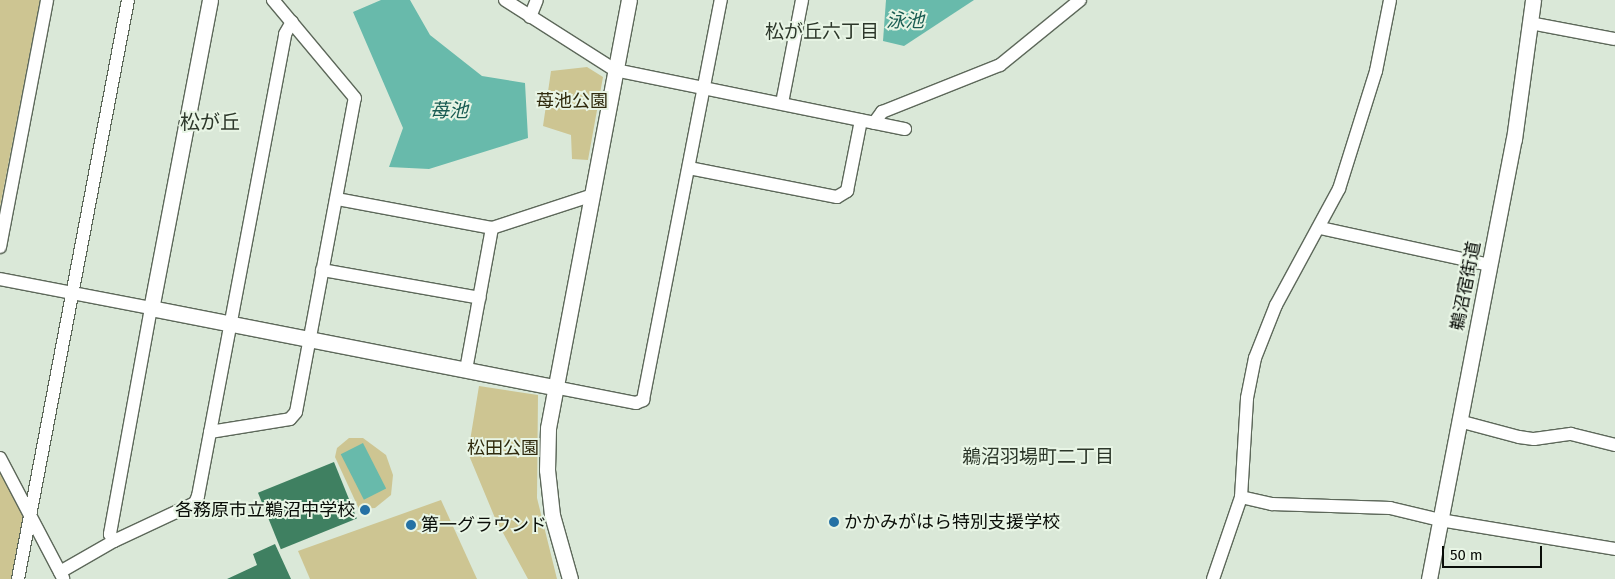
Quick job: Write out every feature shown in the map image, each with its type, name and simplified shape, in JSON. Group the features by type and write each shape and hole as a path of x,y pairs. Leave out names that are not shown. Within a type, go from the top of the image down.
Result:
{"street":[{"path":"0,247 47,0"},
{"path":"18,579 128,0"},
{"path":"114,541 110,534 210,0"},
{"path":"210,432 290,419 296,412 355,98 273,0"},
{"path":"505,0 530,18 615,70 905,129"},
{"path":"530,18 537,0"},
{"path":"570,579 552,515 547,470 548,428 554,387 593,195 629,0"},
{"path":"0,280 231,323 636,403 643,400 721,0"},
{"path":"782,103 802,0"},
{"path":"689,168 837,197 847,191 868,121 882,112 1000,65 1080,0"},
{"path":"1213,579 1242,497 1247,398 1255,358 1276,305 1320,228 1339,189 1376,71 1390,0"},
{"name":"鵜沼宿街道","path":"1429,579 1514,139 1533,0"},
{"path":"0,458 62,575 114,541 195,503 285,34 292,22"},
{"path":"1530,23 1615,39"},
{"path":"337,198 492,228 593,195"},
{"path":"466,369 492,228"},
{"path":"1320,228 1489,265"},
{"path":"322,270 480,298"},
{"path":"1459,421 1519,437 1534,438 1571,434 1615,445"},
{"path":"1242,497 1272,504 1390,508 1440,520 1615,549"}],"green space":[{"path":"0,0 40,0 0,207"},
{"name":"苺池公園","path":"587,67 603,77 588,160 572,159 571,135 543,126 551,71"},
{"name":"松田公園","path":"479,386 538,395 537,498 557,579 528,579 495,518 468,453"},
{"path":"349,438 363,438 386,455 393,475 391,495 375,508 359,509 335,457 337,448"},
{"path":"0,464 27,517 11,579 0,579"},
{"name":"第一グラウンド","path":"441,500 477,579 310,579 298,551"}],"water":[{"name":"苺池","path":"381,0 410,0 430,35 482,76 525,83 528,138 429,169 389,167 403,128 353,12"},
{"name":"泳池","path":"886,0 974,0 904,46 883,41"},
{"path":"363,443 386,488 364,500 341,454"}],"building":[{"path":"334,462 357,519 281,549 258,493"},
{"path":"275,544 291,579 227,579 257,565 253,554"}],"place":[{"name":"各務原市立鵜沼中学校","path":"365,510"},
{"name":"かかみがはら特別支援学校","path":"834,522"},
{"name":"第一グラウンド","path":"411,525"}],"district":[{"name":"松が丘六丁目","path":"822,32"},
{"name":"松が丘","path":"210,122"},
{"name":"鵜沼羽場町二丁目","path":"1038,457"}]}
